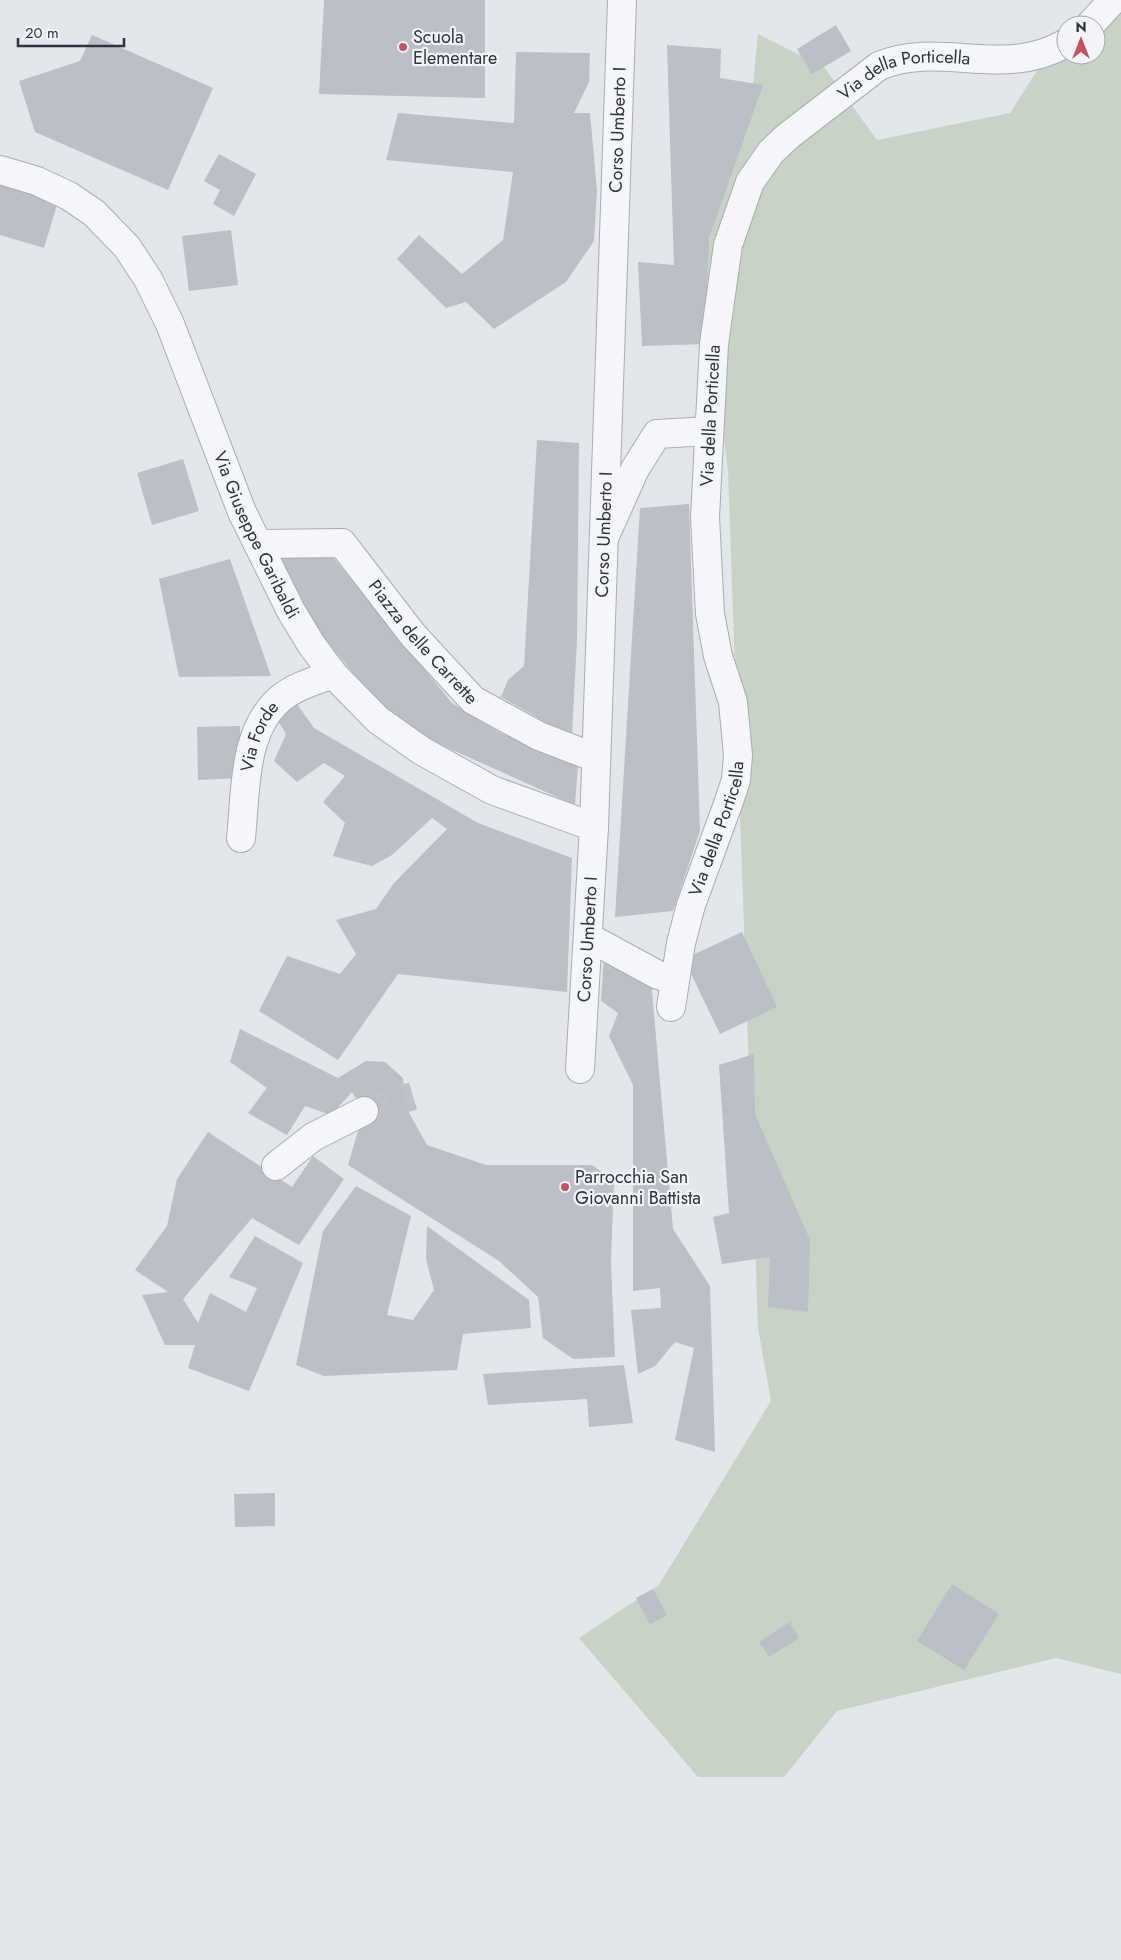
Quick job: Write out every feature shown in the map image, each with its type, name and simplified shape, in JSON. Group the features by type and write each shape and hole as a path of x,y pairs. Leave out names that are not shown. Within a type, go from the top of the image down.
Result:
{"street":[{"name":"Corso Umberto I","path":"580,1069 594,826 622,0"},
{"path":"1099,15 1112,0"},
{"name":"Via della Porticella","path":"671,1007 674,980 691,905 736,780 738,756 733,702 715,642 708,599 705,517 714,344 728,246 750,182 771,152 788,136 868,73 892,61 914,56 992,61 1022,59 1041,55 1056,48"},
{"name":"Via Giuseppe Garibaldi","path":"0,170 37,181 69,196 94,213 127,247 148,279 170,324 242,512 291,610 311,644 333,674 378,720 422,751 492,790 594,826"},
{"path":"604,538 635,469 657,434 709,431"},
{"name":"Piazza delle Carrette","path":"258,544 342,543 413,635 474,700 539,736 596,758"},
{"name":"Via Forde","path":"242,838 248,764 262,721 280,698 291,691 333,674"},
{"path":"588,938 658,975 674,980"},
{"path":"276,1166 313,1137 364,1111"}],"green space":[{"path":"1097,0 1121,0 1121,1674 1056,1658 837,1711 784,1777 698,1777 579,1638 659,1585 771,1401 758,1328 728,470 692,173 751,106 758,34 824,67 877,140 1010,113 1056,41 1056,65 1106,65 1106,15 1082,15"}],"building":[{"name":"Scuola Elementare","path":"324,0 485,0 485,98 319,94"},
{"path":"836,25 851,51 812,74 797,49"},
{"path":"92,35 213,88 168,190 35,132 19,81 80,61"},
{"path":"667,45 721,49 720,78 763,85 709,238 705,344 642,346 638,262 674,265"},
{"path":"516,52 590,53 589,82 574,113 590,113 597,191 594,241 566,282 494,329 466,302 446,308 397,259 419,235 462,274 503,240 513,172 386,160 398,113 514,123"},
{"path":"219,154 256,174 234,216 213,204 220,190 204,181"},
{"path":"0,182 59,198 44,248 0,235"},
{"path":"231,230 238,285 189,291 182,236"},
{"path":"537,440 579,443 577,638 572,737 501,697 508,680 524,666"},
{"path":"183,459 199,511 152,525 137,473"},
{"path":"689,504 700,831 673,911 615,917 640,508"},
{"path":"332,556 452,703 501,733 578,764 575,805 439,744 386,712 320,634 280,557"},
{"path":"230,559 271,676 179,677 159,579"},
{"path":"292,697 314,728 478,823 572,858 567,992 398,974 338,1060 259,1011 287,956 340,974 356,954 336,920 376,909 394,883 447,829 432,818 392,855 372,866 333,856 345,823 323,802 345,776 324,763 297,782 274,761 286,734 275,716"},
{"path":"240,726 241,778 198,780 197,727"},
{"path":"742,932 777,1007 720,1034 684,959"},
{"path":"604,954 651,980 673,1229 710,1286 715,1452 675,1440 694,1348 675,1342 655,1366 638,1374 631,1310 661,1308 660,1288 633,1291 633,1085 609,1036 618,1013 601,1001"},
{"path":"240,1029 338,1078 366,1061 385,1062 403,1078 408,1111 427,1145 486,1165 592,1165 614,1180 611,1262 615,1357 573,1359 543,1338 538,1297 499,1261 348,1165 364,1111 352,1092 331,1115 305,1106 287,1135 248,1113 267,1088 230,1062"},
{"path":"754,1054 755,1114 810,1240 808,1312 768,1307 770,1257 722,1264 713,1217 729,1213 719,1065"},
{"path":"208,1132 292,1187 313,1156 344,1179 299,1245 252,1218 183,1299 198,1323 210,1293 246,1312 257,1288 229,1277 255,1236 303,1263 249,1391 188,1368 195,1345 165,1345 142,1295 168,1292 135,1270 167,1226 177,1179"},
{"path":"356,1186 411,1216 387,1315 413,1320 434,1290 426,1259 427,1226 529,1300 531,1328 463,1334 457,1370 324,1376 296,1365 323,1231"},
{"path":"624,1365 633,1423 589,1427 587,1399 488,1405 483,1374"},
{"path":"275,1493 275,1526 235,1527 234,1494"},
{"path":"952,1584 999,1614 964,1670 917,1641"},
{"path":"653,1589 667,1615 650,1624 636,1598"},
{"path":"790,1622 799,1638 769,1657 759,1642"}],"tunnel":[{"path":"364,1111 413,1096"}],"place":[{"name":"Scuola Elementare","path":"403,47"},
{"name":"Parrocchia San Giovanni Battista","path":"565,1187"}]}
